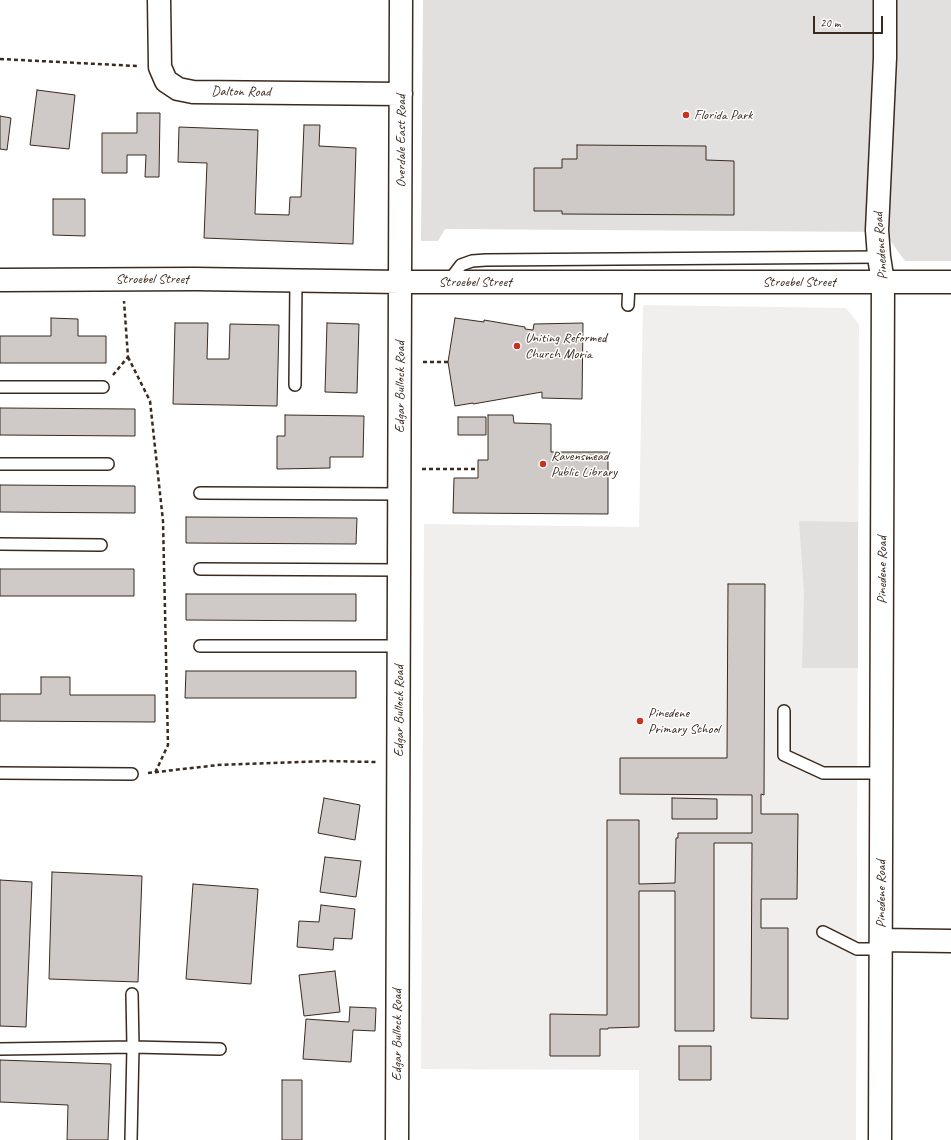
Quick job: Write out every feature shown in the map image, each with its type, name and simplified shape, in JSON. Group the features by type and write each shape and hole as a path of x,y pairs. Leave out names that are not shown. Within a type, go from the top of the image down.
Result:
{"street":[{"path":"159,0 160,67"},
{"name":"Overdale East Road","path":"400,282 401,0"},
{"name":"Pinedene Road","path":"880,1140 883,282 877,230 885,58 885,0"},
{"name":"Dalton Road","path":"160,67 166,81 178,89 193,92 401,94"},
{"name":"Stroebel Street","path":"0,280 125,279 400,282 951,282"},
{"name":"Edgar Bullock Road","path":"397,1140 400,282"},
{"path":"881,944 951,941"}],"lane":[{"path":"448,282 461,265 472,261 486,260 879,257"},
{"path":"295,385 296,281"},
{"path":"628,282 628,305"},
{"path":"0,387 103,387"},
{"path":"0,464 108,464"},
{"path":"200,493 400,494"},
{"path":"0,544 101,545"},
{"path":"200,569 399,570"},
{"path":"200,646 399,646"},
{"path":"784,711 784,755 823,773 882,773"},
{"path":"0,773 132,774"},
{"path":"823,932 857,949 881,944"},
{"path":"131,1140 133,1047 132,994"},
{"path":"0,1049 133,1047 220,1049"}],"path":[{"path":"0,59 160,67"},
{"path":"125,279 124,293 128,357 150,401 163,521 168,745 155,773"},
{"path":"103,387 128,357"},
{"path":"400,469 478,469"},
{"path":"132,774 155,773 234,764 326,761 399,762"}],"shaded area":[{"name":"Florida Park","path":"423,0 951,0 951,261 905,261 884,232 445,229 438,241 421,241"},
{"name":"Pinedene Primary School","path":"643,305 846,308 859,324 856,1140 639,1140 639,1070 421,1069 424,524 639,527"},
{"path":"799,521 858,522 858,668 802,668 804,593"}],"building":[{"path":"37,90 75,95 69,149 30,145"},
{"path":"137,113 160,113 159,177 145,177 146,155 127,155 127,173 102,173 102,133 137,133"},
{"path":"0,116 11,118 7,150 0,149"},
{"path":"304,125 320,125 319,146 356,148 353,244 204,238 207,163 178,162 179,127 258,130 255,214 289,215 290,197 301,197"},
{"path":"577,145 706,146 706,160 734,161 734,215 562,214 562,211 534,211 534,168 562,168 562,159 577,159"},
{"path":"53,199 85,199 85,236 53,235"},
{"path":"51,318 78,319 78,336 106,336 106,363 0,363 0,336 51,336"},
{"name":"Uniting Reformed Church Moria","path":"455,318 484,322 484,320 525,327 525,329 533,330 534,324 583,323 582,399 542,398 542,392 455,406 448,362"},
{"path":"175,323 208,323 207,359 229,359 230,324 279,325 277,406 173,404"},
{"path":"327,323 359,324 357,393 325,392"},
{"path":"0,408 135,409 135,436 0,435"},
{"path":"285,415 364,416 363,457 330,457 330,468 277,469 277,436 285,436"},
{"name":"Ravensmead Public Library","path":"488,415 513,415 514,423 551,424 551,452 608,452 608,514 453,513 454,478 478,478 478,460 488,460"},
{"path":"458,417 486,417 486,435 458,435"},
{"path":"0,485 135,486 135,513 0,512"},
{"path":"186,517 357,518 356,544 186,543"},
{"path":"0,569 134,569 134,596 0,596"},
{"path":"728,584 765,584 764,795 761,794 761,814 798,814 797,899 761,899 761,928 788,928 788,1019 751,1018 752,843 714,843 714,1031 675,1031 675,891 639,891 639,1027 600,1029 600,1056 550,1056 550,1014 607,1015 607,820 639,820 639,884 675,883 676,838 678,838 678,833 752,833 752,795 620,794 620,758 727,758"},
{"path":"186,594 356,594 356,621 186,620"},
{"path":"186,671 356,671 356,698 185,698"},
{"path":"41,677 70,677 70,695 155,695 155,722 0,721 0,694 41,694"},
{"path":"324,798 360,805 355,840 318,833"},
{"path":"672,798 717,799 717,819 672,819"},
{"path":"325,857 361,861 356,897 320,892"},
{"path":"52,872 142,876 138,982 49,979"},
{"path":"0,880 32,882 26,1027 0,1026"},
{"path":"193,884 258,889 251,984 186,979"},
{"path":"321,905 355,909 352,939 334,938 333,950 297,947 299,921 319,922"},
{"path":"335,971 340,1012 304,1016 299,975"},
{"path":"350,1007 376,1008 375,1031 353,1030 351,1062 303,1059 306,1019 349,1022"},
{"path":"679,1046 711,1046 711,1080 679,1080"},
{"path":"0,1060 111,1064 108,1140 67,1140 68,1105 0,1102"},
{"path":"282,1080 302,1080 302,1140 282,1140"}],"place":[{"name":"Florida Park","path":"686,115"},
{"name":"Uniting Reformed Church Moria","path":"517,346"},
{"name":"Ravensmead Public Library","path":"543,464"},
{"name":"Pinedene Primary School","path":"640,721"}]}
